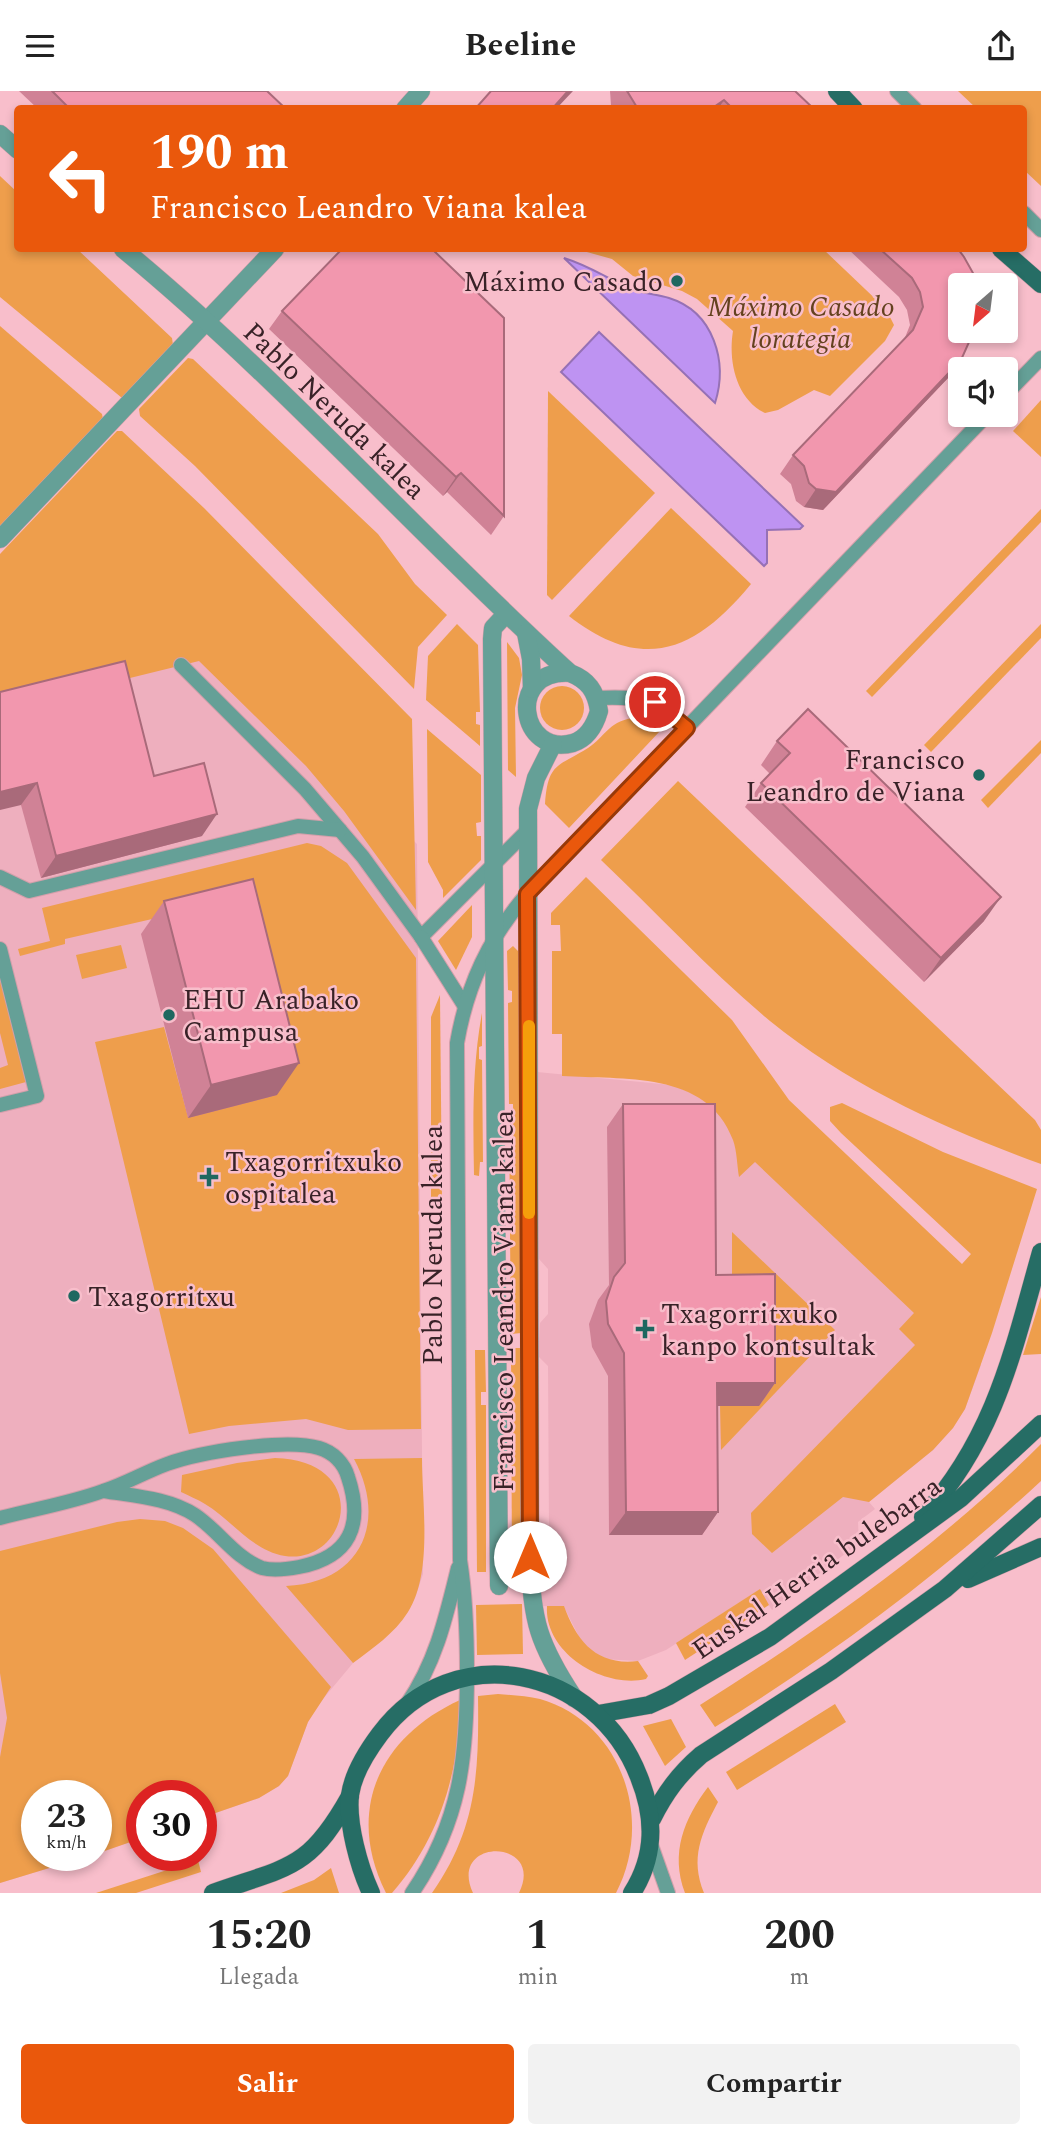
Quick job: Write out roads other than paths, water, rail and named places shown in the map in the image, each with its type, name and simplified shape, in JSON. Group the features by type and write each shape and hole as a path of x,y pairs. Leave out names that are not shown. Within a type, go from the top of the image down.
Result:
{"main road":[{"path":"837,91 850,105"},
{"path":"1004,252 1041,284"},
{"path":"902,1540 936,1503 978,1442 1010,1361 1041,1252"},
{"name":"Euskal Herria bulebarra","path":"598,1714 649,1705 686,1688 814,1608 961,1498 1041,1424"},
{"path":"652,1819 665,1794 682,1771 701,1755 831,1671 945,1589 1041,1505"},
{"path":"945,1589 1041,1547"},
{"path":"213,1893 299,1861 320,1845 350,1795 372,1745 407,1704 448,1683 494,1673 525,1676 548,1683 574,1697 598,1714 623,1743 633,1761 652,1819 651,1845 632,1893"},
{"path":"350,1795 357,1853 371,1893"}],"street":[{"path":"409,105 421,91"},
{"path":"0,134 14,146"},
{"name":"Pablo Neruda kalea","path":"126,252 207,321 506,614 570,673"},
{"path":"0,539 272,252"},
{"name":"Pablo Neruda kalea","path":"499,1586 492,639 493,628 506,614"},
{"path":"526,633 531,659 532,689 526,711 534,732 553,744 566,745 589,733 598,711 597,698 582,678 570,673 548,675 532,689"},
{"name":"Francisco Leandro Viana kalea","path":"553,744 536,778 528,809 530,1584 538,1636 549,1660 574,1697"}],"lane":[{"path":"897,91 911,105"},
{"path":"1027,216 1041,230"},
{"path":"1018,382 1041,358"},
{"path":"527,894 975,427"},
{"path":"181,665 305,789 340,830 421,937 464,1005"},
{"path":"597,698 639,697 655,702 687,728"},
{"path":"0,877 29,891 298,826 340,830"},
{"path":"421,937 528,830"},
{"name":"Pablo Neruda kalea","path":"460,1560 457,1043 464,1005 475,973 495,937 527,894"},
{"path":"0,949 37,1096 0,1105"},
{"path":"0,1518 104,1491 169,1463 256,1447 289,1445 320,1448 338,1459 347,1473 356,1516 346,1541 331,1558 288,1569 263,1568 239,1554 194,1514 162,1500 104,1491"},
{"path":"412,1893 436,1856 458,1794 468,1723 467,1599 460,1560"},
{"path":"407,1704 426,1676 438,1646 460,1560"},
{"path":"651,1845 668,1893"}],"place":[{"name":"Máximo Casado","path":"677,281"},
{"name":"Francisco Leandro de Viana","path":"979,775"},
{"name":"EHU Arabako Campusa","path":"169,1015"},
{"name":"Txagorritxuko ospitalea","path":"209,1177"},
{"name":"Txagorritxu","path":"74,1296"},
{"name":"Txagorritxuko kanpo kontsultak","path":"645,1329"}],"park label":[{"name":"Máximo Casado lorategia","path":"801,322"}]}
